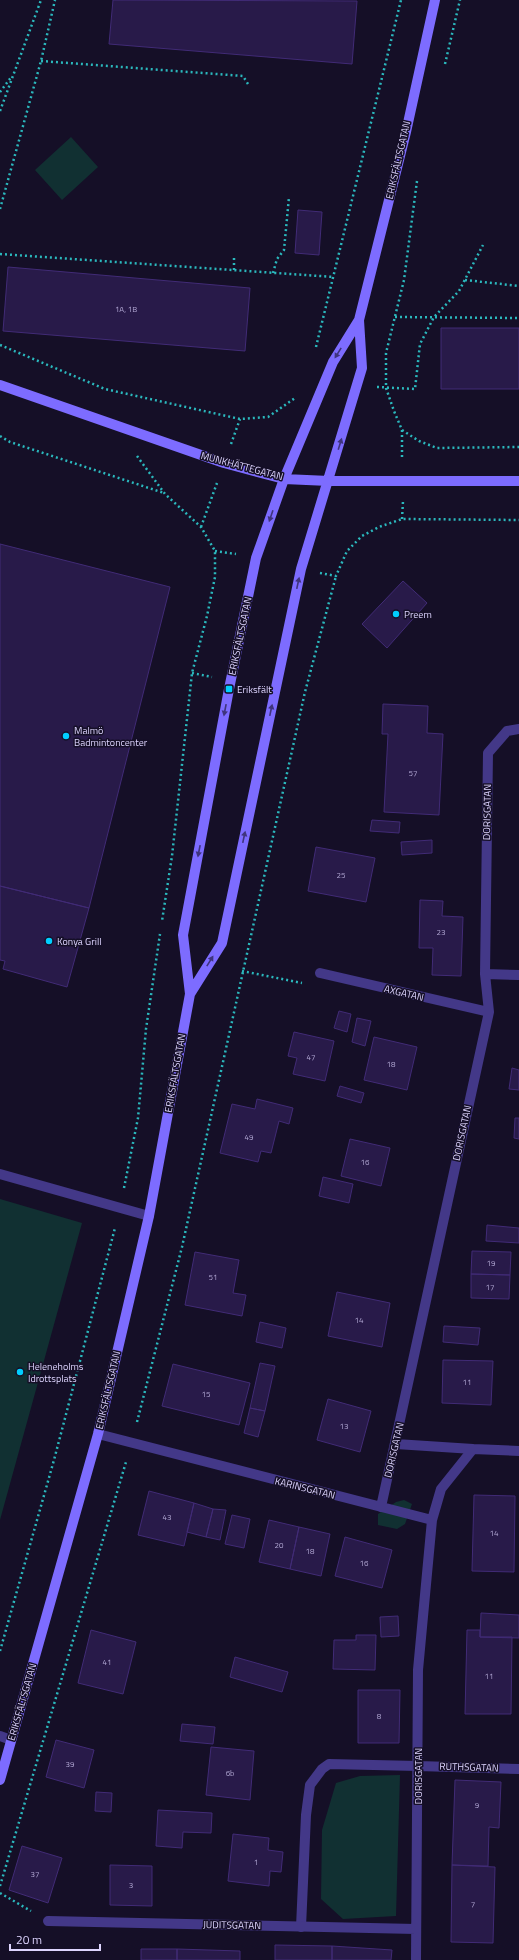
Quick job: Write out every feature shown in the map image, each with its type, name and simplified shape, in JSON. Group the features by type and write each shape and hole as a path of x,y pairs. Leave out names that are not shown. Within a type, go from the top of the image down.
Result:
{"street":[{"name":"ERIKSFÄLTSGATAN","path":"190,994 222,943 302,569 362,368 359,320 406,132 435,0"},
{"name":"ERIKSFÄLTSGATAN","path":"0,1780 98,1434 149,1216 190,994 183,934 229,689 256,558 284,479 333,362 359,320"},
{"name":"MUNKHÄTTEGATAN","path":"0,385 224,463 284,479 329,481 519,480"},
{"name":"DORISGATAN","path":"380,1507 396,1444 488,1012 485,974 488,753 507,731 519,729"},
{"name":"AXGATAN","path":"320,974 488,1012"},
{"path":"485,974 519,975"},
{"path":"0,1174 149,1216"},
{"name":"KARINSGATAN","path":"98,1434 432,1520"},
{"path":"396,1444 473,1449 519,1450"},
{"path":"432,1520 441,1489 473,1449"},
{"name":"DORISGATAN","path":"416,1960 418,1670 432,1520"},
{"path":"0,1736 11,1740"},
{"name":"RUTHSGATAN","path":"301,1927 306,1815 310,1785 322,1769 329,1764 519,1769"},
{"name":"JUDITSGATAN","path":"48,1921 416,1929"}],"path":[{"path":"0,111 41,0"},
{"path":"0,209 41,61 55,0"},
{"path":"315,350 401,0"},
{"path":"444,68 460,0"},
{"path":"41,61 243,76 248,84"},
{"path":"0,92 14,72"},
{"path":"418,173 404,280 386,353 386,388 402,430 419,441 437,448 519,447"},
{"path":"273,273 276,259 284,250 289,197"},
{"path":"358,383 386,388 415,389 420,344 434,317 459,291 483,245"},
{"path":"0,254 334,277"},
{"path":"234,257 234,270"},
{"path":"465,280 519,286"},
{"path":"395,317 519,318"},
{"path":"0,345 105,389 240,418 268,417 299,394"},
{"path":"0,1651 54,1460 120,1208 138,1118 146,1029 172,856 192,673 207,616 215,577 215,551 201,527 165,494 114,425"},
{"path":"0,436 10,442 165,494"},
{"path":"0,1886 131,1443 182,1247 305,692 336,576 347,551 362,536 379,527 402,519 519,520"},
{"path":"215,551 256,558"},
{"path":"302,569 336,576"},
{"path":"192,673 216,678"},
{"path":"242,971 301,984 320,974"},
{"path":"0,1893 48,1921"}],"green space":[{"path":"71,137 98,167 62,200 35,170"},
{"name":"Heleneholms Idrottsplats","path":"0,1199 82,1223 0,1520"},
{"path":"404,1500 412,1504 405,1524 397,1529 378,1525 378,1514 396,1502"},
{"path":"400,1775 396,1916 343,1919 321,1899 322,1830 336,1783 360,1776"}],"building":[{"path":"113,0 357,1 352,64 109,44"},
{"path":"298,210 322,212 319,255 295,253"},
{"path":"8,267 250,288 245,351 3,331"},
{"path":"441,328 519,328 519,389 441,389"},
{"name":"Malmö Badmintoncenter","path":"0,544 170,587 89,908 0,886"},
{"path":"403,581 427,603 387,648 362,624"},
{"path":"383,704 428,706 427,733 443,734 439,815 384,812 388,734 382,734"},
{"path":"372,820 400,822 399,833 370,831"},
{"path":"432,840 432,853 402,855 401,842"},
{"path":"316,847 375,858 366,902 308,891"},
{"path":"0,886 89,908 67,987 3,969 5,961 0,960"},
{"path":"420,900 443,901 442,916 463,917 461,976 432,975 433,948 419,948"},
{"path":"339,1011 351,1014 347,1032 334,1028"},
{"path":"357,1018 371,1021 365,1046 352,1042"},
{"path":"294,1032 334,1041 325,1081 293,1074 297,1058 288,1056"},
{"path":"374,1037 417,1047 407,1090 364,1080"},
{"path":"512,1068 519,1070 519,1090 509,1089"},
{"path":"340,1086 364,1093 361,1103 337,1096"},
{"path":"257,1099 293,1108 289,1124 279,1121 271,1153 261,1151 258,1162 220,1153 232,1104 255,1109"},
{"path":"515,1118 519,1118 519,1139 514,1138"},
{"path":"350,1139 390,1148 381,1186 341,1176"},
{"path":"323,1177 353,1184 349,1203 319,1196"},
{"path":"487,1225 519,1228 519,1243 486,1241"},
{"path":"472,1251 511,1252 510,1275 471,1274"},
{"path":"195,1252 239,1260 233,1293 246,1295 242,1316 185,1305"},
{"path":"471,1274 510,1275 509,1299 471,1298"},
{"path":"337,1292 390,1303 382,1347 328,1336"},
{"path":"260,1322 286,1328 282,1348 256,1342"},
{"path":"444,1326 480,1328 478,1345 443,1342"},
{"path":"443,1360 493,1361 491,1405 442,1403"},
{"path":"260,1363 275,1366 265,1411 250,1408"},
{"path":"173,1364 250,1383 239,1425 162,1406"},
{"path":"328,1399 371,1411 360,1452 317,1440"},
{"path":"250,1408 265,1411 258,1437 244,1433"},
{"path":"149,1491 194,1503 184,1546 138,1535"},
{"path":"474,1495 515,1496 514,1572 472,1571"},
{"path":"194,1503 213,1509 206,1537 187,1532"},
{"path":"213,1509 226,1510 220,1540 206,1537"},
{"path":"232,1515 250,1519 244,1548 225,1544"},
{"path":"269,1520 299,1527 290,1569 259,1562"},
{"path":"299,1527 330,1534 321,1576 290,1569"},
{"path":"345,1537 392,1550 382,1588 335,1576"},
{"path":"481,1613 519,1615 519,1638 480,1637"},
{"path":"398,1616 399,1636 381,1637 380,1617"},
{"path":"91,1630 136,1642 123,1694 78,1683"},
{"path":"467,1630 480,1630 480,1637 512,1637 511,1714 465,1714"},
{"path":"356,1635 376,1635 375,1670 333,1669 334,1640 356,1640"},
{"path":"235,1657 288,1672 282,1692 230,1677"},
{"path":"358,1690 400,1690 399,1743 358,1743"},
{"path":"182,1724 215,1727 213,1744 180,1741"},
{"path":"56,1740 94,1750 84,1788 46,1777"},
{"path":"211,1747 254,1751 250,1800 206,1795"},
{"path":"455,1780 501,1782 499,1828 489,1827 488,1866 452,1865"},
{"path":"96,1792 112,1793 111,1812 95,1811"},
{"path":"158,1810 212,1813 211,1833 183,1832 182,1848 156,1846"},
{"path":"233,1834 269,1838 268,1850 283,1852 281,1872 270,1871 269,1886 228,1881"},
{"path":"22,1846 62,1858 48,1903 9,1890"},
{"path":"110,1865 152,1866 152,1906 110,1905"},
{"path":"452,1865 495,1867 493,1943 451,1942"},
{"path":"275,1945 332,1946 332,1960 275,1960"},
{"path":"332,1946 392,1950 391,1960 332,1960"},
{"path":"141,1949 177,1949 177,1960 141,1960"},
{"path":"177,1949 240,1951 240,1960 177,1960"}],"place":[{"name":"Preem","path":"396,614"},
{"name":"Eriksfält","path":"229,689"},
{"name":"Malmö Badmintoncenter","path":"66,736"},
{"name":"Konya Grill","path":"49,941"},
{"name":"Heleneholms Idrottsplats","path":"20,1372"}]}
